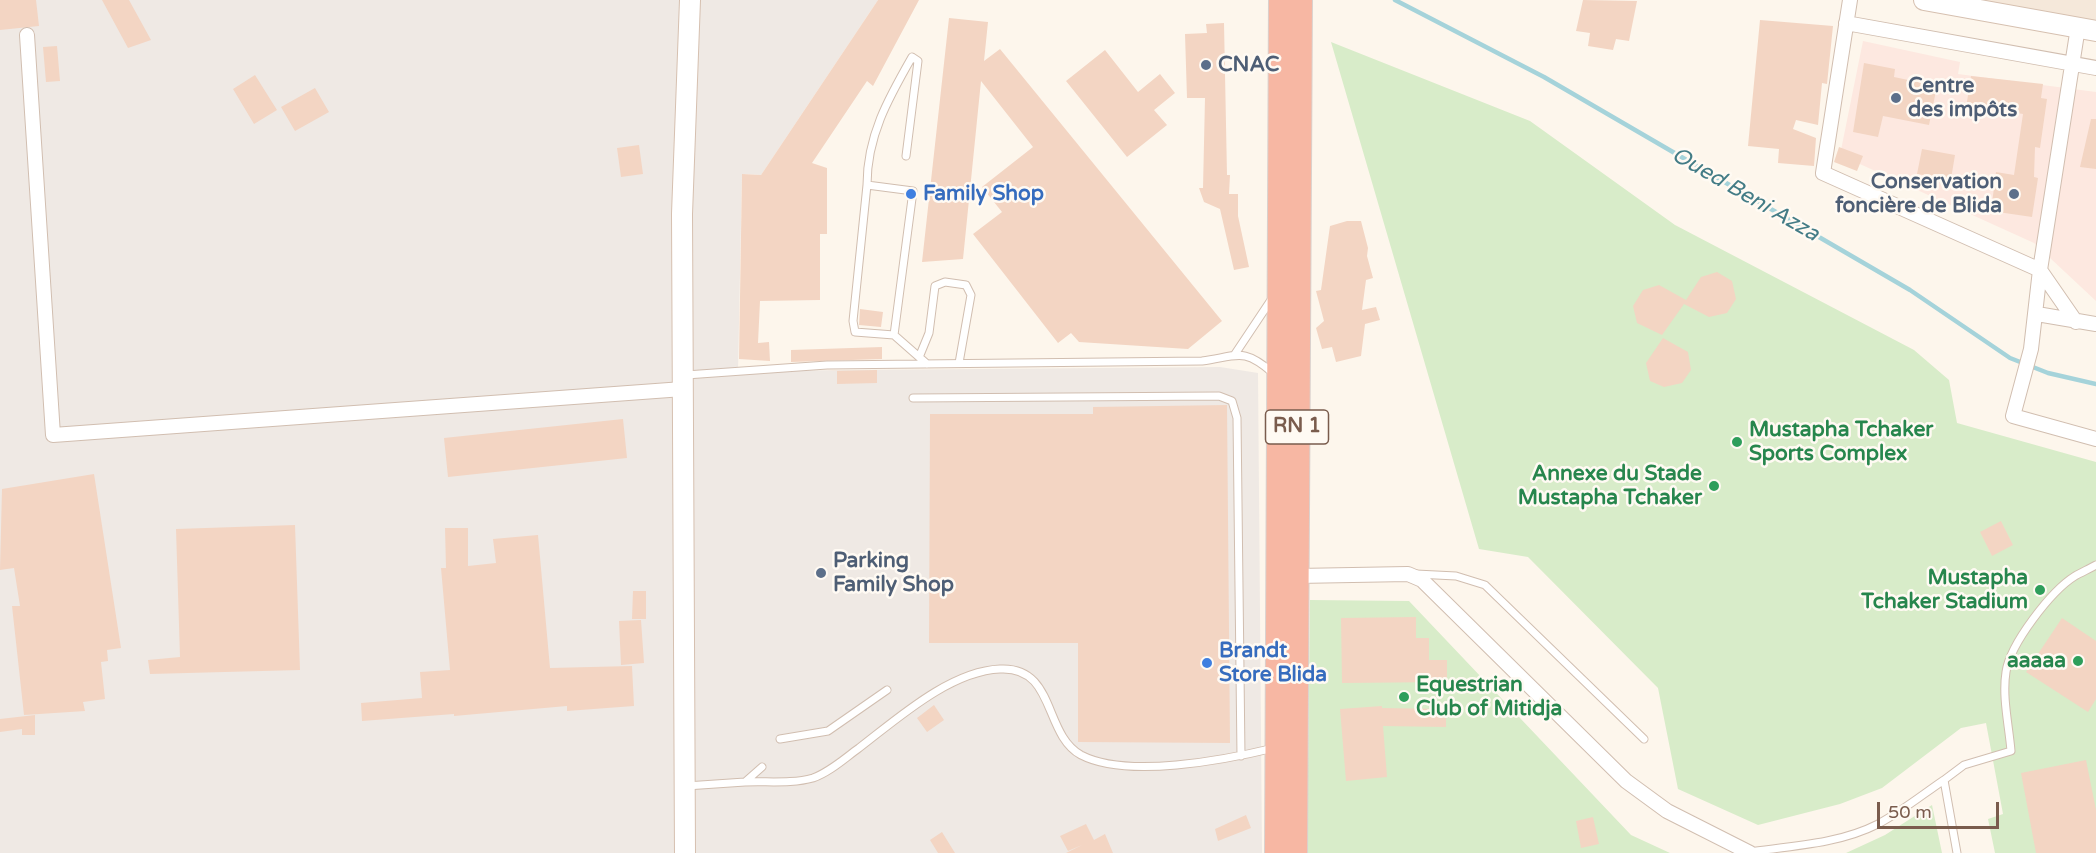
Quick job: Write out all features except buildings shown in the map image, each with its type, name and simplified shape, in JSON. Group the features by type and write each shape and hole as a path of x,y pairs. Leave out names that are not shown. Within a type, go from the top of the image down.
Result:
{"highway":[{"name":"RN 1","path":"1277,853 1281,0"},
{"name":"RN 1","path":"1295,853 1300,0"}],"street":[{"path":"685,853 682,214 690,0"},
{"path":"1850,0 1823,173 2040,270 2076,322"},
{"path":"1924,0 2087,29 2073,64 2040,270 2037,314 2031,349 2023,371 2013,416 2096,439"},
{"path":"1846,23 2096,68"},
{"path":"27,35 52,435 683,382"},
{"path":"2037,314 2096,324"},
{"path":"1297,576 1408,574 1434,589 1626,781 1667,811 1749,853"}],"lane":[{"path":"906,156 918,61 912,57 873,135 867,158 867,185 853,321 855,332 894,335 920,355 927,364"},
{"path":"867,185 913,191 894,335"},
{"path":"920,355 929,333 935,286 945,282 959,283 966,285 971,296 959,363"},
{"path":"1235,354 1279,287"},
{"path":"683,382 827,365 1203,361 1235,354 1243,354 1261,363 1279,378"},
{"path":"913,398 1219,396 1232,401 1238,418 1241,756"},
{"path":"1749,853 1826,842 1852,835 1878,824 1964,765 2011,751 2006,679 2013,652 2044,604 2074,576 2096,565"},
{"path":"1408,574 1456,576 1485,585 1644,739"},
{"path":"685,786 799,780 819,775 931,695 963,679 998,668 1018,670 1032,678 1065,740 1080,755 1093,760 1121,765 1180,765 1241,756 1278,747"},
{"path":"780,739 828,731 887,690"},
{"path":"745,782 762,767"},
{"path":"1944,780 1957,853"}],"shaded area":[{"path":"0,0 878,0 761,175 742,174 738,371 1220,367 1258,373 1262,853 0,853"},
{"path":"1924,0 2096,0 2096,31"},
{"path":"1863,41 1960,62 1958,74 2096,92 2096,301 2034,243 1840,155"}],"green space":[{"name":"Annexe du Stade Mustapha Tchaker","path":"1331,42 1530,121 1675,225 1914,350 1949,380 1957,423 2096,462 2096,853 1995,853 1988,819 2003,814 1986,723 1961,728 1882,788 1840,804 1758,825 1678,789 1658,688 1528,557 1479,549"},
{"name":"Equestrian Club of Mitidja","path":"1310,600 1409,601 1631,835 1670,853 1307,853"},
{"path":"1932,805 1942,853 1846,853 1885,835"}],"waterway":[{"name":"Oued Beni Azza","path":"1395,0 1544,77 1910,290 2010,358 2048,373 2096,384"}],"place":[{"name":"CNAC","path":"1206,65"},
{"name":"Centre des impôts","path":"1896,98"},
{"name":"Family Shop","path":"911,194"},
{"name":"Conservation foncière de Blida","path":"2014,194"},
{"name":"Mustapha Tchaker Sports Complex","path":"1737,442"},
{"name":"Annexe du Stade Mustapha Tchaker","path":"1714,486"},
{"name":"Parking Family Shop","path":"821,573"},
{"name":"Mustapha Tchaker Stadium","path":"2040,590"},
{"name":"aaaaa","path":"2078,661"},
{"name":"Brandt Store Blida","path":"1207,663"},
{"name":"Equestrian Club of Mitidja","path":"1404,697"}]}
